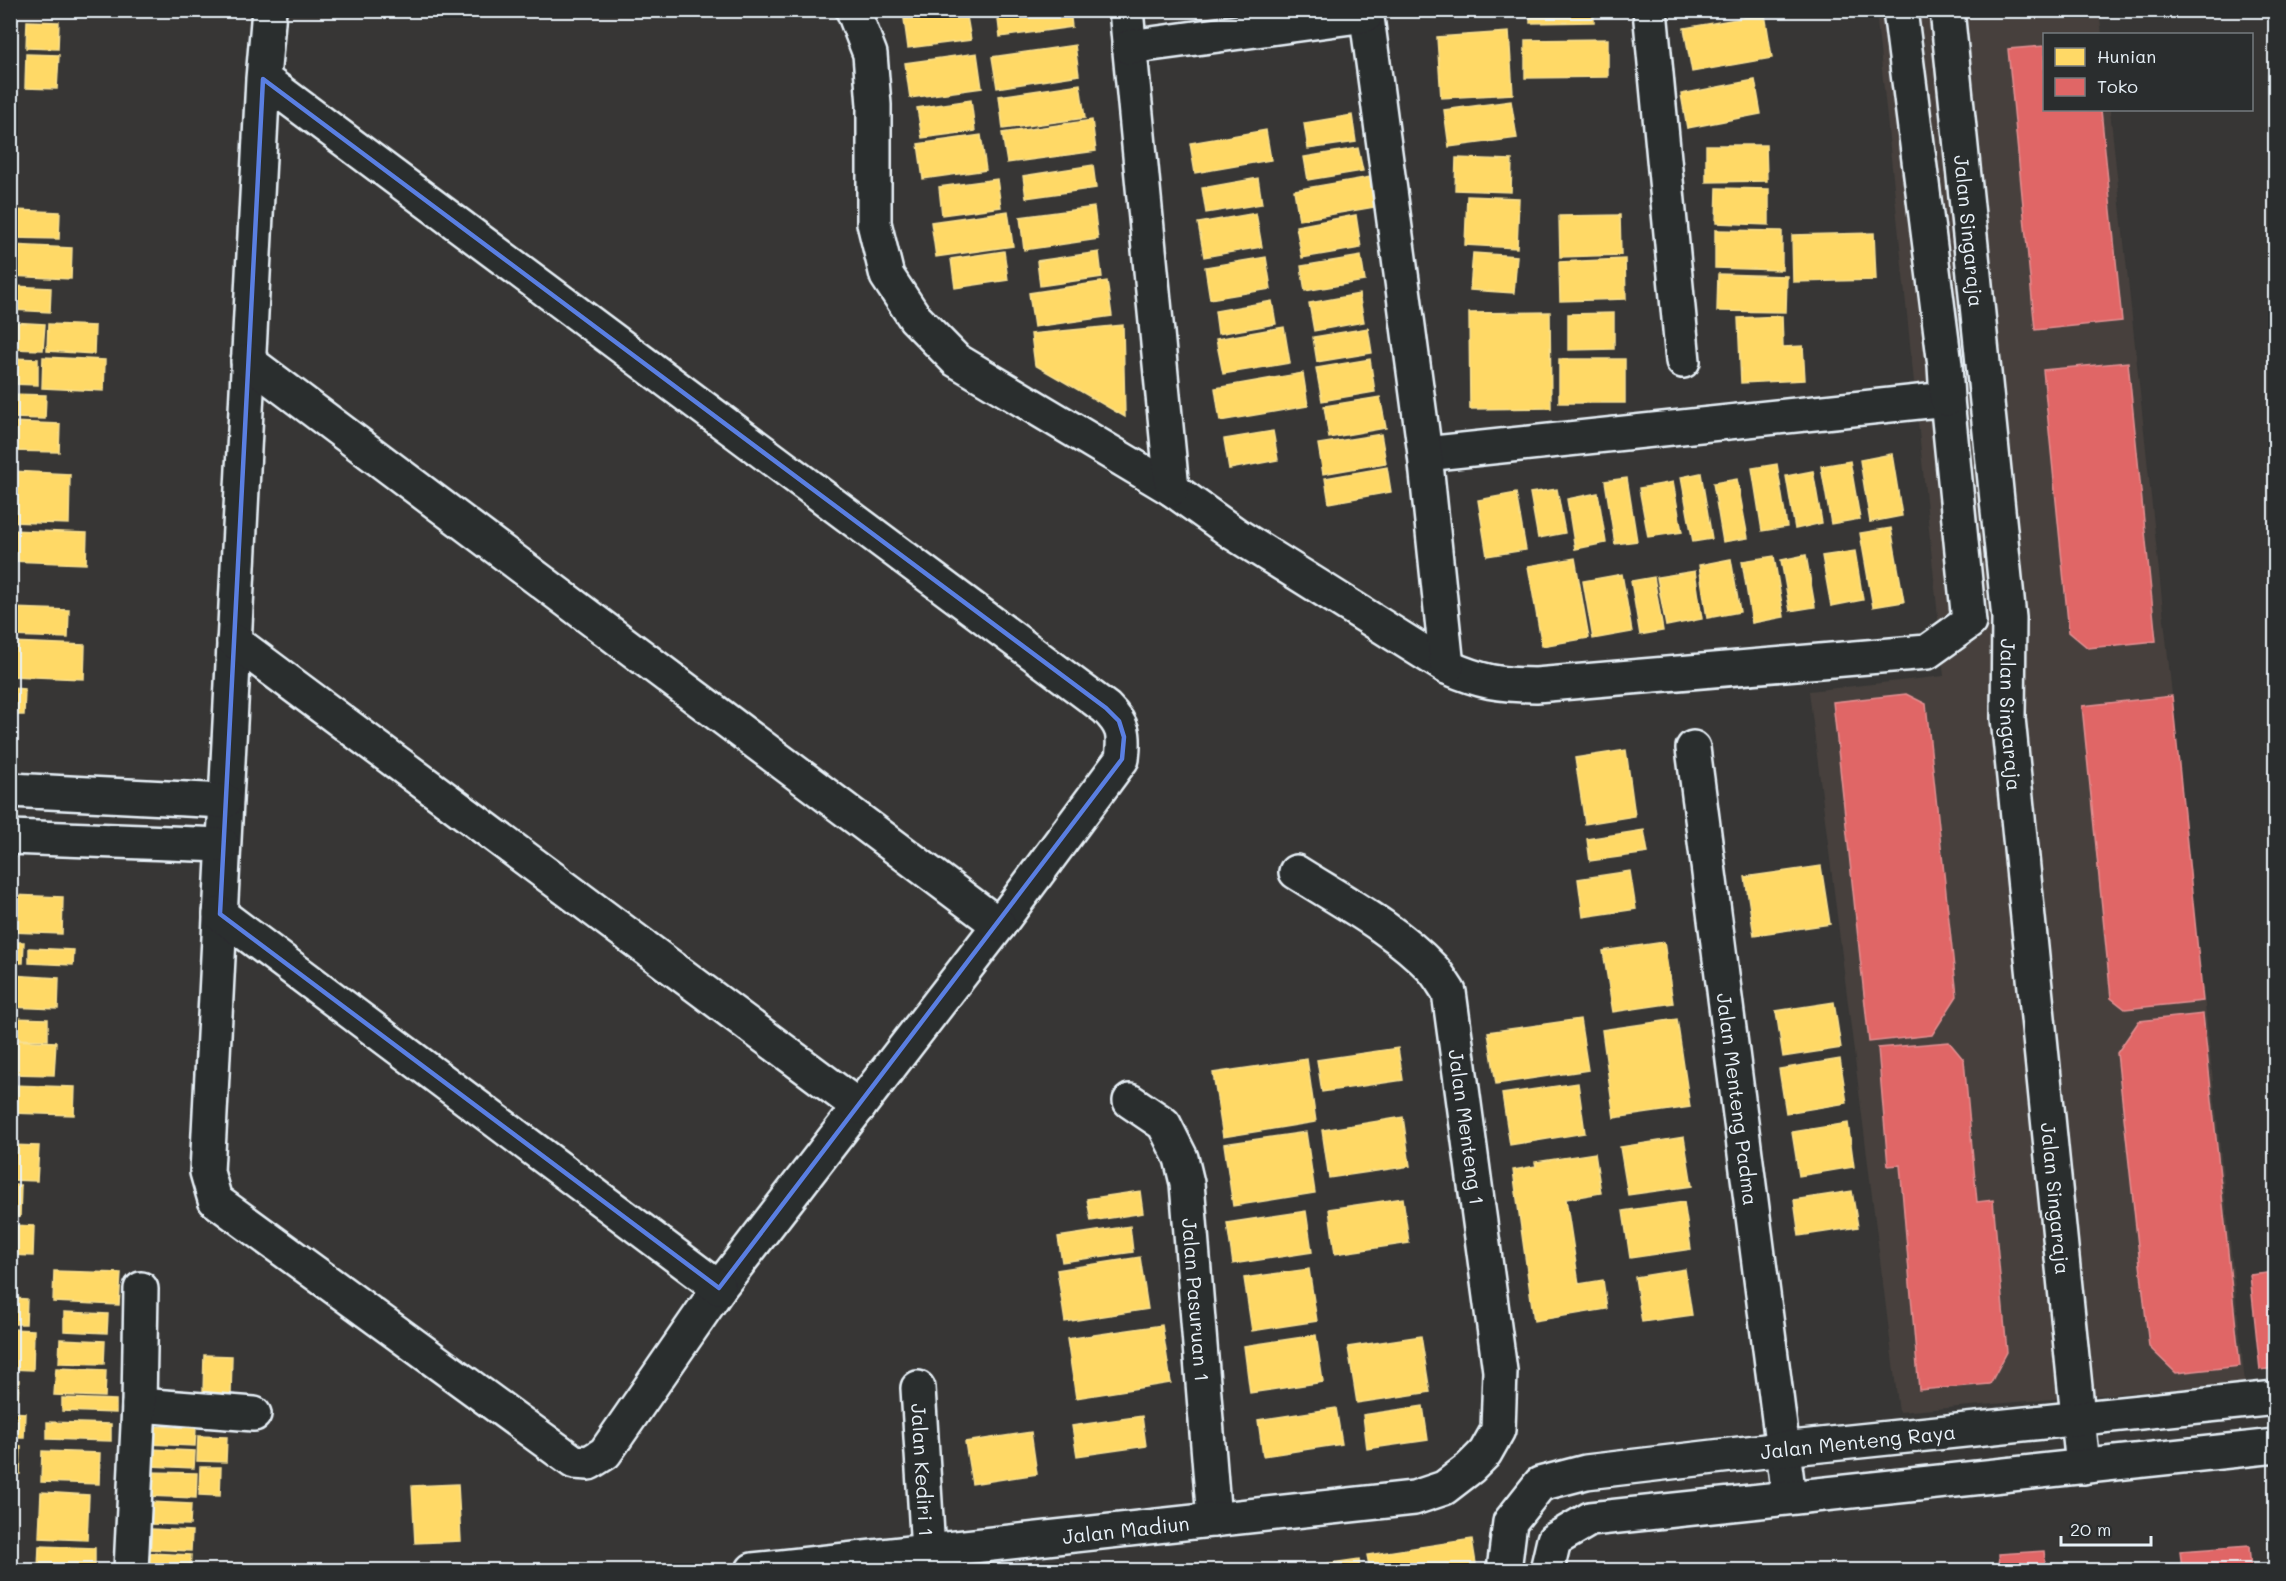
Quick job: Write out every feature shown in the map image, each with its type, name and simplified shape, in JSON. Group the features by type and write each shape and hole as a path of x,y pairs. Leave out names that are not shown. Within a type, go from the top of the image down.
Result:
{"street":[{"path":"263,80 1096,700 1119,721 1124,737 1122,759 999,925 719,1288 605,1453 589,1463 574,1462 215,1200 207,1172 248,360 263,80 269,10"},
{"path":"853,10 870,54 874,105 874,223 887,276 915,318 956,360 1172,489 1235,534 1447,668 1477,680 1503,685 1536,685 1927,652 1969,622 1944,353 1900,10"},
{"path":"1125,10 1172,489"},
{"path":"1650,10 1683,361"},
{"name":"Jalan Singaraja","path":"1947,10 2009,618 2008,718 2083,1467"},
{"path":"1129,47 1366,13 1425,454 1447,668"},
{"path":"248,360 999,925"},
{"path":"1425,454 1947,399"},
{"path":"234,640 859,1107"},
{"name":"Jalan Menteng Padma","path":"1693,748 1789,1497"},
{"path":"10,790 225,801"},
{"path":"10,837 224,845"},
{"name":"Jalan Menteng 1","path":"1296,872 1365,916 1405,945 1434,970 1449,992 1500,1371 1498,1430 1485,1453"},
{"path":"220,914 719,1288"},
{"name":"Jalan Pasuruan 1","path":"1130,1101 1164,1124 1181,1158 1187,1183 1214,1520"},
{"path":"131,1570 139,1405 141,1289"},
{"name":"Jalan Kediri 1","path":"918,1388 928,1551"},
{"name":"Jalan Menteng Raya","path":"1504,1570 1510,1522 1540,1484 1586,1472 1782,1449 2276,1398"},
{"path":"139,1405 254,1414"},
{"path":"1547,1570 1554,1540 1590,1519 2276,1446"},
{"name":"Jalan Madiun","path":"753,1570 1414,1498 1444,1488 1485,1453"}],"highlighted area":[{"path":"263,79 1106,708 1119,721 1124,737 1122,759 719,1288 220,914"}],"shaded area":[{"path":"1876,11 2099,11 2102,33 2043,33 2043,111 2110,111 2245,1383 1899,1412 1809,691 1944,676"}],"building: Hunian":[{"path":"997,10 1070,10 1072,27 1000,37"},
{"path":"1530,10 1594,10 1594,22 1530,23"},
{"path":"966,11 971,40 908,48 904,19"},
{"path":"1765,14 1772,58 1692,72 1684,28"},
{"path":"27,21 59,22 58,49 26,48"},
{"path":"1509,32 1513,94 1441,98 1437,37"},
{"path":"1608,39 1608,77 1525,78 1525,40"},
{"path":"1075,45 1079,75 997,88 992,57"},
{"path":"977,53 982,88 910,98 905,63"},
{"path":"26,54 59,55 57,89 25,88"},
{"path":"1755,80 1761,114 1687,128 1681,94"},
{"path":"1080,84 1085,118 1003,129 999,96"},
{"path":"971,100 975,131 922,138 917,108"},
{"path":"1511,101 1517,138 1449,147 1444,110"},
{"path":"1352,115 1356,142 1308,149 1304,123"},
{"path":"1092,120 1096,151 1007,163 1002,133"},
{"path":"1266,130 1271,160 1195,173 1190,143"},
{"path":"981,135 986,170 923,179 918,144"},
{"path":"1706,145 1766,145 1767,181 1706,182"},
{"path":"1358,148 1363,171 1308,180 1304,157"},
{"path":"1456,158 1512,160 1511,192 1455,190"},
{"path":"1093,165 1096,188 1026,198 1023,176"},
{"path":"1370,177 1375,207 1299,220 1294,190"},
{"path":"1258,178 1262,204 1206,213 1202,188"},
{"path":"997,179 1001,207 942,215 939,187"},
{"path":"1717,188 1769,189 1769,225 1716,223"},
{"path":"1467,196 1519,198 1517,248 1465,245"},
{"path":"1094,207 1098,239 1024,250 1020,217"},
{"path":"14,210 60,212 59,239 13,238"},
{"path":"1008,211 1013,246 936,257 931,222"},
{"path":"1256,213 1262,247 1204,257 1198,223"},
{"path":"1356,215 1361,248 1302,258 1296,226"},
{"path":"1620,215 1621,255 1560,257 1559,216"},
{"path":"1715,230 1782,231 1782,270 1715,268"},
{"path":"1874,233 1876,280 1793,282 1792,235"},
{"path":"10,245 72,248 71,279 10,276"},
{"path":"1004,251 1008,280 955,288 951,259"},
{"path":"1099,252 1102,277 1040,286 1037,261"},
{"path":"1473,253 1517,256 1514,293 1470,290"},
{"path":"1361,256 1365,281 1305,291 1301,266"},
{"path":"1266,257 1271,289 1210,299 1205,267"},
{"path":"1625,259 1626,299 1560,301 1559,262"},
{"path":"1718,274 1787,276 1786,312 1717,311"},
{"path":"1107,281 1112,316 1034,327 1029,293"},
{"path":"13,286 51,288 50,312 12,310"},
{"path":"1359,294 1364,322 1314,331 1309,303"},
{"path":"1272,301 1276,324 1218,334 1215,311"},
{"path":"1550,312 1551,408 1470,409 1469,313"},
{"path":"1614,313 1614,349 1568,350 1568,314"},
{"path":"1782,316 1783,347 1803,346 1805,380 1741,383 1738,318"},
{"path":"10,322 45,324 43,350 10,349"},
{"path":"48,324 95,326 94,354 47,351"},
{"path":"1123,325 1125,417 1035,365 1031,334"},
{"path":"1284,327 1290,363 1223,374 1216,339"},
{"path":"1368,328 1372,353 1317,362 1313,337"},
{"path":"43,357 105,360 104,391 42,388"},
{"path":"10,358 38,359 38,385 10,384"},
{"path":"1370,359 1375,392 1322,401 1316,368"},
{"path":"1559,359 1625,359 1625,403 1559,403"},
{"path":"1303,373 1308,406 1220,421 1215,388"},
{"path":"10,394 46,395 45,419 10,418"},
{"path":"1380,397 1386,428 1329,438 1324,406"},
{"path":"10,422 60,424 59,452 10,451"},
{"path":"1273,431 1278,460 1229,469 1224,439"},
{"path":"1381,434 1386,463 1323,474 1318,444"},
{"path":"1892,454 1902,516 1870,522 1860,460"},
{"path":"1850,461 1860,519 1831,524 1821,466"},
{"path":"1777,464 1787,527 1762,531 1752,468"},
{"path":"1387,467 1391,492 1329,503 1325,478"},
{"path":"10,471 70,474 69,524 10,522"},
{"path":"1813,471 1822,523 1795,529 1786,476"},
{"path":"1701,473 1712,539 1693,542 1681,477"},
{"path":"1627,478 1637,541 1615,544 1605,481"},
{"path":"1737,479 1748,538 1723,542 1713,483"},
{"path":"1673,482 1682,532 1648,537 1639,488"},
{"path":"1557,489 1565,533 1538,538 1530,493"},
{"path":"1516,493 1526,550 1487,556 1478,500"},
{"path":"1598,493 1606,543 1575,549 1567,499"},
{"path":"1891,528 1904,602 1873,607 1860,533"},
{"path":"10,530 87,533 86,564 10,561"},
{"path":"1855,551 1863,600 1831,606 1822,556"},
{"path":"1806,555 1815,607 1790,611 1781,560"},
{"path":"1774,556 1784,617 1752,623 1742,561"},
{"path":"1575,558 1589,638 1542,646 1528,566"},
{"path":"1731,559 1740,612 1707,618 1699,565"},
{"path":"1695,571 1702,619 1666,626 1657,577"},
{"path":"1622,574 1632,632 1593,639 1583,581"},
{"path":"1654,577 1663,631 1640,635 1631,581"},
{"path":"10,608 69,610 68,638 10,636"},
{"path":"10,642 85,645 84,679 10,676"},
{"path":"10,688 25,689 24,715 10,715"},
{"path":"1626,750 1635,816 1585,824 1575,758"},
{"path":"1644,830 1648,853 1590,861 1587,839"},
{"path":"1821,866 1830,924 1754,935 1745,877"},
{"path":"1630,871 1636,909 1583,917 1578,879"},
{"path":"10,895 63,897 62,934 10,932"},
{"path":"10,942 24,942 23,963 10,963"},
{"path":"1664,942 1673,1003 1613,1012 1603,951"},
{"path":"29,948 74,950 73,965 29,963"},
{"path":"10,975 59,978 58,1009 10,1007"},
{"path":"1834,1002 1841,1048 1783,1057 1776,1011"},
{"path":"10,1018 48,1019 48,1040 10,1039"},
{"path":"1580,1019 1588,1070 1496,1084 1488,1032"},
{"path":"1677,1019 1690,1107 1614,1118 1602,1030"},
{"path":"10,1040 56,1042 54,1075 10,1074"},
{"path":"1398,1048 1403,1080 1322,1092 1317,1060"},
{"path":"1307,1059 1316,1122 1223,1137 1213,1073"},
{"path":"1840,1059 1847,1103 1786,1113 1779,1069"},
{"path":"1578,1083 1585,1133 1510,1145 1502,1094"},
{"path":"10,1085 75,1087 74,1115 10,1113"},
{"path":"1403,1117 1410,1166 1329,1178 1322,1130"},
{"path":"1848,1123 1854,1167 1799,1176 1792,1132"},
{"path":"1306,1132 1315,1193 1233,1206 1224,1144"},
{"path":"1684,1137 1692,1186 1628,1195 1620,1147"},
{"path":"10,1145 39,1146 37,1181 10,1180"},
{"path":"1595,1153 1601,1193 1566,1199 1579,1284 1603,1280 1607,1309 1534,1321 1513,1170 1536,1166 1535,1162"},
{"path":"10,1185 21,1185 20,1217 10,1217"},
{"path":"1140,1191 1143,1213 1091,1221 1087,1199"},
{"path":"1852,1191 1858,1227 1799,1236 1794,1200"},
{"path":"1403,1198 1409,1243 1335,1254 1329,1209"},
{"path":"1684,1202 1691,1249 1630,1258 1623,1211"},
{"path":"1306,1211 1312,1252 1233,1264 1227,1223"},
{"path":"10,1225 34,1226 33,1256 10,1255"},
{"path":"1130,1226 1133,1252 1062,1262 1058,1237"},
{"path":"1140,1257 1148,1309 1065,1322 1057,1270"},
{"path":"1309,1269 1317,1321 1252,1331 1244,1278"},
{"path":"1685,1269 1692,1315 1642,1322 1635,1277"},
{"path":"54,1271 121,1273 119,1305 53,1302"},
{"path":"10,1298 27,1299 26,1324 10,1324"},
{"path":"64,1312 108,1314 107,1333 64,1331"},
{"path":"1162,1325 1171,1383 1076,1398 1067,1339"},
{"path":"10,1329 34,1330 33,1370 10,1369"},
{"path":"1316,1335 1323,1382 1250,1393 1244,1346"},
{"path":"1421,1336 1430,1392 1357,1403 1348,1347"},
{"path":"60,1339 105,1341 104,1364 59,1363"},
{"path":"204,1355 232,1356 231,1395 203,1394"},
{"path":"56,1368 106,1370 105,1397 54,1395"},
{"path":"10,1379 19,1380 18,1398 10,1398"},
{"path":"62,1398 116,1400 116,1413 62,1411"},
{"path":"1423,1406 1428,1440 1367,1449 1363,1415"},
{"path":"1336,1408 1342,1444 1263,1456 1258,1420"},
{"path":"10,1412 25,1413 24,1438 10,1438"},
{"path":"1142,1416 1146,1446 1077,1456 1072,1426"},
{"path":"47,1422 111,1424 111,1441 47,1439"},
{"path":"149,1426 196,1428 195,1446 148,1444"},
{"path":"1031,1432 1037,1474 972,1484 965,1442"},
{"path":"198,1436 227,1437 226,1462 197,1461"},
{"path":"10,1445 21,1446 20,1474 10,1474"},
{"path":"151,1449 195,1451 194,1468 150,1466"},
{"path":"42,1451 100,1453 99,1484 41,1482"},
{"path":"200,1467 221,1467 220,1496 199,1495"},
{"path":"149,1472 197,1473 196,1498 148,1496"},
{"path":"458,1484 461,1541 415,1543 412,1486"},
{"path":"41,1492 89,1495 87,1540 39,1538"},
{"path":"150,1502 191,1504 190,1525 149,1524"},
{"path":"151,1529 192,1531 191,1551 150,1549"},
{"path":"1472,1539 1477,1570 1370,1570 1367,1555"},
{"path":"39,1546 95,1548 95,1570 38,1570"},
{"path":"148,1553 191,1555 190,1570 147,1570"},
{"path":"1359,1559 1360,1570 1283,1570"},
{"path":"245,1565 261,1570 243,1570"}],"building: Toko":[{"path":"2043,46 2043,111 2101,111 2122,321 2035,330 2008,49"},
{"path":"2128,362 2156,641 2088,648 2069,632 2043,370"},
{"path":"1906,694 1926,704 1957,996 1932,1035 1869,1042 1833,702"},
{"path":"2172,696 2203,1001 2125,1009 2111,998 2082,706"},
{"path":"2203,1014 2240,1366 2176,1373 2149,1347 2117,1053 2139,1021"},
{"path":"1949,1042 1964,1060 1977,1202 1993,1200 2007,1352 1990,1384 1919,1390 1900,1165 1888,1166 1878,1048"},
{"path":"2276,1272 2276,1368 2260,1370 2250,1275"},
{"path":"2249,1546 2251,1570 2182,1570 2180,1551"},
{"path":"2044,1551 2046,1570 2000,1570 1999,1554"}]}
